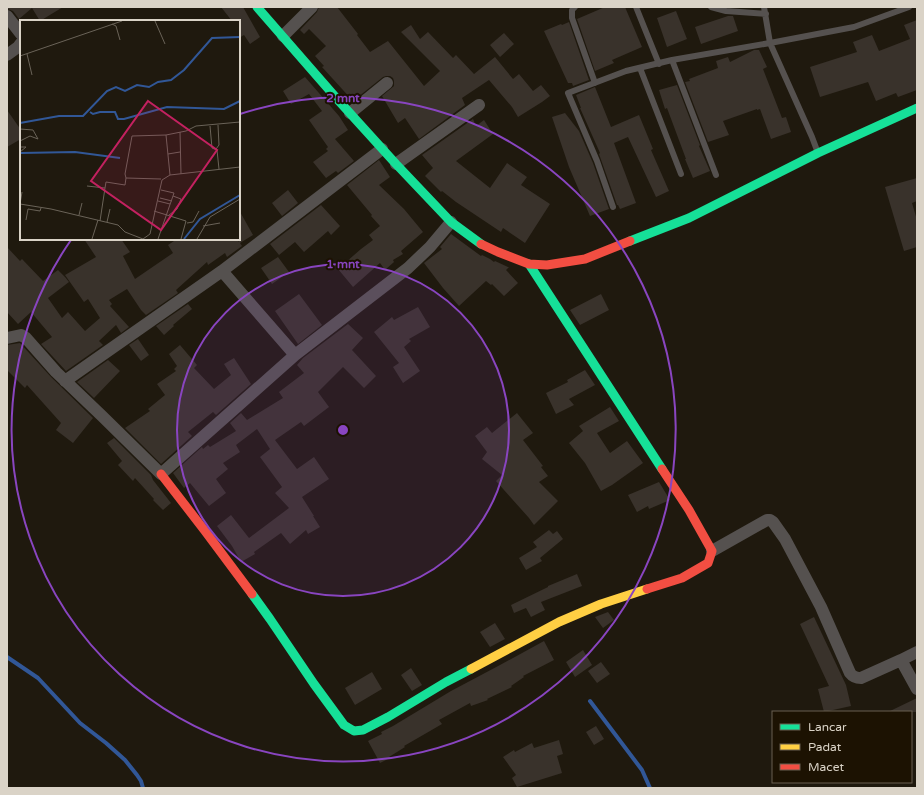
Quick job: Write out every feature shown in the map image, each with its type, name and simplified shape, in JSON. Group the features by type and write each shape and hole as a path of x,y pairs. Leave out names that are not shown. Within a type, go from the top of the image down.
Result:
{"street":[{"path":"257,7 382,149 452,222 480,243 498,252 530,264 547,265 585,260 689,218 818,153 917,108"},
{"path":"283,36 312,7"},
{"path":"7,16 20,33"},
{"path":"7,55 20,44"},
{"path":"350,113 387,83"},
{"path":"396,164 479,105"},
{"path":"65,381 222,272 382,149"},
{"path":"161,474 295,355 408,268 430,247 452,222"},
{"path":"530,264 566,322 689,510 712,551"},
{"path":"222,272 295,355"},
{"path":"7,338 21,335 26,338 56,372 161,474 270,619 344,725 354,731 363,730 382,720 446,682 559,622 601,604 682,578 708,563 712,551 767,520 773,522 785,538 821,607 853,677 861,678 917,652"},
{"path":"901,660 917,689"}],"lane":[{"path":"575,7 572,10 572,18 595,83"},
{"path":"636,7 659,64"},
{"path":"711,7 726,11 766,9 770,43 818,153"},
{"path":"613,207 568,93 626,71 672,60 854,27 909,7"},
{"path":"672,60 716,175"},
{"path":"640,68 681,174"}],"building":[{"path":"7,7 63,7 42,20 39,20 32,8 19,19 13,11"},
{"path":"221,7 243,7 260,37 250,44 244,35 240,37 240,20 231,20"},
{"path":"319,7 337,7 370,52 388,41 424,86 440,71 401,32 411,25 420,39 428,32 453,58 456,55 474,74 495,57 513,79 519,74 533,91 541,85 550,96 518,117 512,107 489,80 462,98 465,105 419,139 405,118 398,123 382,96 394,86 393,78 390,76 383,77 353,101 322,67 324,66 315,56 326,46 309,29 304,34 300,30 317,12"},
{"path":"605,7 625,7 642,47 612,60 614,63 595,71 577,19"},
{"path":"676,11 687,39 667,47 657,18"},
{"path":"728,16 733,16 738,31 701,44 695,27"},
{"path":"917,20 917,90 898,97 896,93 876,101 868,82 820,97 810,67 857,52 853,42 872,35 879,51 910,39 904,25"},
{"path":"569,22 589,80 573,86 572,83 568,83 544,31"},
{"path":"504,33 514,44 500,57 490,45"},
{"path":"754,50 759,50 767,67 763,69 782,118 786,117 791,132 771,139 760,109 757,109 723,121 729,135 708,142 685,82 718,68 716,61 728,57 730,62"},
{"path":"305,77 339,116 348,130 335,139 354,161 338,173 336,171 326,178 313,162 328,151 326,149 328,147 309,120 322,111 309,94 291,104 283,91"},
{"path":"677,85 700,145 699,146 710,171 693,178 667,108 665,109 659,90"},
{"path":"595,87 611,127 639,115 653,149 651,150 669,191 656,197 628,137 614,143 636,203 620,209 617,205 599,154 600,153 580,108 576,95"},
{"path":"7,110 20,129 20,140 7,147"},
{"path":"565,113 579,131 593,163 609,209 590,216 569,167 552,117"},
{"path":"473,119 476,126 484,120 493,134 456,161 490,188 507,163 527,177 521,185 550,204 525,243 503,228 501,232 442,191 441,192 425,176 433,168 422,155"},
{"path":"379,160 390,177 379,185 404,209 423,232 401,251 403,254 393,260 394,262 385,270 380,263 353,287 338,269 373,240 369,235 380,226 347,185"},
{"path":"917,178 917,201 912,203 917,220 917,247 904,251 885,187"},
{"path":"288,190 298,203 282,216 272,203"},
{"path":"321,205 340,226 331,235 328,231 304,252 295,242 279,255 270,244"},
{"path":"240,212 253,235 240,243 242,246 227,257 225,253 208,265 207,262 176,290 178,293 146,315 127,289 109,300 112,304 110,306 129,327 121,333 116,325 99,341 103,345 66,371 41,344 52,337 31,312 18,324 7,312 7,247 20,261 22,259 43,281 58,270 65,277 69,282 48,298 62,318 68,312 85,331 100,318 88,299 84,302 65,275 96,257 85,240 122,240 130,252 123,256 135,279 173,253 168,245 176,240 238,240 239,242"},
{"path":"451,234 481,256 482,255 494,262 495,261 509,267 506,270 518,283 504,296 492,284 491,285 486,281 459,306 424,263 442,249 440,247"},
{"path":"278,257 289,272 272,284 261,268"},
{"path":"299,294 322,325 298,344 275,311"},
{"path":"601,294 609,310 580,325 570,310"},
{"path":"188,304 192,309 173,325 174,326 164,335 156,326"},
{"path":"418,307 430,327 409,339 411,341 404,347 420,371 403,383 393,367 399,363 374,332 392,317 394,320"},
{"path":"348,324 363,338 352,350 376,376 364,388 343,367 318,392 329,407 304,426 301,422 275,440 297,469 314,457 329,479 302,497 320,527 308,534 306,530 290,544 281,533 254,552 255,554 241,562 232,546 217,526 231,515 249,538 289,508 275,493 282,487 260,457 270,449 257,429 236,445 240,452 223,463 228,469 216,479 226,493 209,506 190,483 184,488 173,473 202,447 203,449 208,445 210,447 236,431 230,423 241,413 247,420 283,398 279,392 304,373 297,365 303,358"},
{"path":"138,339 149,355 141,361 129,345"},
{"path":"20,343 51,377 93,418 73,443 56,430 61,423 27,385 25,388 7,370 7,345"},
{"path":"180,345 197,365 194,368 214,389 231,375 224,364 234,358 251,384 216,415 213,412 188,432 192,436 161,464 125,428 150,411 148,409 165,395 157,384 176,371 174,369 177,366 169,354"},
{"path":"108,360 120,371 94,398 77,382"},
{"path":"585,370 595,385 569,399 574,405 556,414 546,393 568,382 567,380"},
{"path":"610,407 619,421 597,433 610,453 627,441 643,463 601,491 585,463 569,443 583,431 579,426"},
{"path":"517,413 533,433 523,440 543,466 541,467 548,476 539,482 558,501 534,525 496,481 502,475 482,459 487,452 475,436 487,427 492,433"},
{"path":"114,438 151,475 153,480 171,503 163,510 135,478 133,481 118,465 122,461 107,443"},
{"path":"659,482 670,500 649,509 648,506 637,512 628,495"},
{"path":"549,530 553,534 557,531 563,539 540,558 542,561 526,570 519,558 537,547 533,542"},
{"path":"577,574 582,586 541,602 545,610 531,617 526,608 514,613 511,605 548,586"},
{"path":"608,612 614,620 603,628 595,617"},
{"path":"814,617 846,685 851,706 824,711 818,689 829,686 800,624"},
{"path":"495,623 505,639 490,647 480,632"},
{"path":"544,641 554,660 523,676 524,677 511,686 512,687 487,699 488,700 471,706 470,703 439,720 442,724 404,746 405,747 389,757 390,758 380,763 368,741 382,734 381,732 451,691"},
{"path":"583,650 592,665 575,677 566,662"},
{"path":"601,662 610,674 597,683 588,671"},
{"path":"411,668 422,685 412,691 401,675"},
{"path":"372,672 382,689 355,705 345,688"},
{"path":"917,698 917,712 890,711"},
{"path":"596,726 604,739 594,745 586,732"},
{"path":"559,740 563,754 557,756 562,773 517,787 512,778 516,775 503,757 514,750 515,752 532,743 534,748"}],"waterway":[{"path":"7,657 38,678 80,723 125,760 141,781 143,788"},
{"path":"590,701 642,770 650,788"}],"traffic: fast":[{"path":"257,7 396,164 451,222 481,244"},
{"path":"630,241 689,218 818,153 917,108"},
{"path":"529,264 662,469"},
{"path":"252,594 344,725 354,731 363,730 388,717 446,682 471,669"}],"traffic: slow":[{"path":"471,669 559,622 601,604 647,589"}],"traffic: jam":[{"path":"481,244 529,264 547,265 585,259 630,241"},
{"path":"647,589 682,578 708,563 712,551 689,510 662,469"},
{"path":"161,474 252,594"}]}
